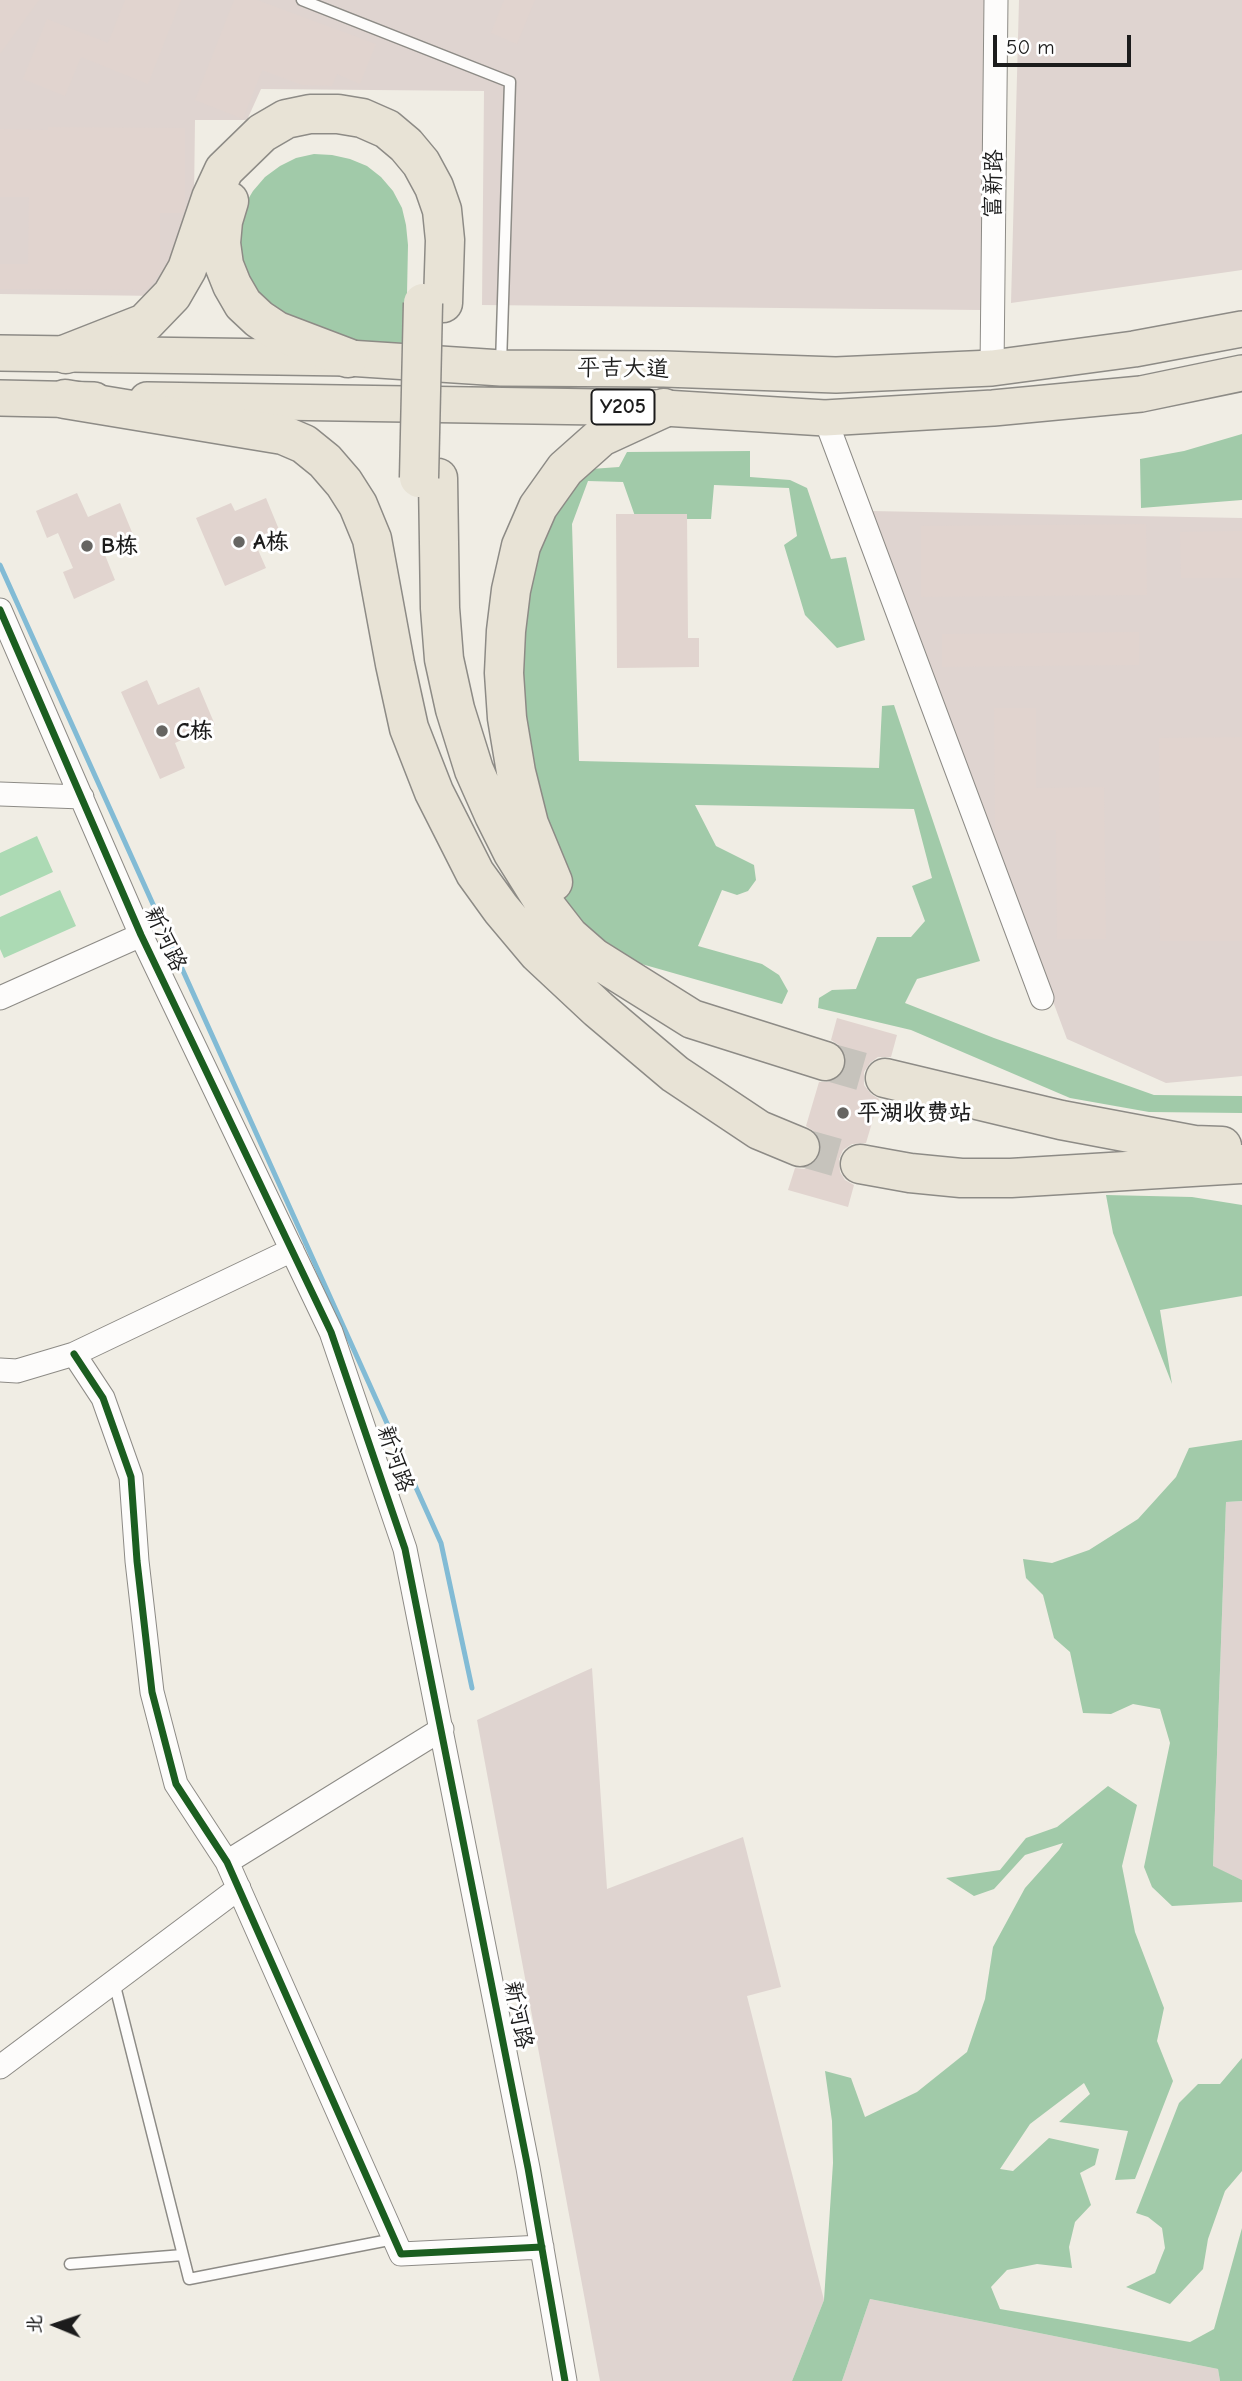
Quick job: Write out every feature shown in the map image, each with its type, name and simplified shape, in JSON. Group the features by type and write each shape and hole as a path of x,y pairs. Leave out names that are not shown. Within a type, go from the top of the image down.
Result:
{"highway":[{"path":"66,354 145,323 172,295 187,269 211,198 224,170 262,133 286,120 310,114 338,114 362,118 387,129 406,145 421,163 434,187 442,211 444,240 433,303"},
{"path":"348,358 277,331 259,319 243,304 224,265 221,243 223,221 229,200 239,181 262,158 291,142 334,138 355,143 375,152 393,165 412,192 423,222 433,303 429,478 420,609 425,662 436,715 456,777 495,863 532,921 555,950 675,1074"},
{"path":"65,399 283,435 304,444 325,461 358,505 372,539 409,728 433,792 475,873 538,953 598,1009 675,1074 759,1130 800,1147"},
{"path":"664,408 601,437 565,469 538,507 521,545 511,590 504,673 516,772 530,824 547,870 569,911 596,945 619,967 692,1019"},
{"path":"429,478 444,659 455,709 474,770 494,815 513,853 548,909 569,936 593,957 692,1019 825,1061"},
{"path":"885,1078 1061,1120 1194,1145 1242,1146"},
{"path":"1061,1120 1192,1133 1242,1131"},
{"path":"860,1164 961,1178 1012,1178 1242,1164"},
{"path":"1062,1174 1242,1176"}],"main road":[{"name":"平吉大道","path":"0,398 65,399 500,387 664,369 836,375 992,368 1134,349 1242,329"},
{"name":"平吉大道","path":"0,353 348,358 500,387 664,408 825,418 993,408 1141,394 1242,373"}],"street":[{"name":"富新路","path":"992,368 996,0"},
{"path":"825,418 1042,998"},
{"name":"新河路","path":"0,610 141,935 331,1332 405,1549 528,2168 565,2381"},
{"path":"0,794 82,797"},
{"path":"0,998 141,935"},
{"path":"0,1370 17,1371 74,1354 292,1250"},
{"path":"74,1354 103,1398 131,1477 137,1561 152,1692 176,1784 227,1862 401,2254 542,2247"},
{"path":"227,1862 442,1729"},
{"path":"0,2067 239,1888"}],"lane":[{"path":"302,0 510,82 500,387"},
{"path":"114,1982 189,2278 394,2239"},
{"path":"70,2264 183,2255"}],"shaded area":[{"path":"0,0 984,0 981,310 482,305 484,91 261,89 247,120 195,120 194,198 162,296 0,294"},
{"path":"1019,0 1242,0 1242,270 1011,303"},
{"path":"870,511 1242,518 1242,1076 1166,1083 1067,1039"},
{"path":"1242,1501 1242,1880 1213,1867 1226,1502"},
{"path":"592,1668 607,1889 743,1837 781,1987 747,1996 824,2300 792,2381 600,2381 477,1720"},
{"path":"870,2299 1218,2369 1220,2381 842,2381"}],"green space":[{"path":"314,154 350,159 367,166 393,191 402,208 408,245 406,343 354,342 284,316 269,306 246,278 238,242 244,206 265,177 296,158"},
{"path":"1242,434 1242,500 1141,508 1140,459 1184,451"},
{"path":"750,451 750,477 790,480 807,488 831,559 846,557 865,640 837,648 805,615 784,545 797,536 789,488 714,485 711,519 636,519 623,482 588,481 572,524 579,761 879,768 882,706 894,705 980,961 917,979 905,1003 1154,1095 1242,1096 1242,1113 1149,1112 1070,1098 911,1030 818,1008 819,998 832,990 856,989 877,937 911,937 925,921 912,886 932,878 914,809 695,805 716,846 754,865 756,880 748,891 737,895 722,890 698,946 762,964 779,975 788,991 782,1004 638,963 605,950 552,892 501,613 577,470 619,467 627,452"},
{"path":"37,836 53,872 0,896 0,853"},
{"path":"60,890 76,926 4,958 0,949 0,917"},
{"path":"1106,1195 1192,1197 1242,1205 1242,1296 1160,1310 1172,1384 1113,1233"},
{"path":"1242,1440 1242,1501 1226,1502 1213,1866 1242,1880 1242,1902 1172,1906 1152,1887 1144,1867 1170,1743 1160,1709 1133,1704 1111,1714 1083,1713 1070,1652 1054,1638 1043,1595 1026,1578 1023,1559 1052,1563 1089,1550 1138,1519 1176,1477 1189,1448"},
{"path":"1108,1786 1137,1805 1122,1866 1135,1932 1164,2008 1157,2041 1173,2081 1135,2179 1115,2180 1128,2131 1059,2122 1090,2094 1084,2083 1030,2124 1000,2169 1013,2171 1049,2138 1099,2149 1095,2165 1080,2173 1091,2205 1075,2222 1069,2247 1072,2268 1037,2264 1007,2270 991,2287 1000,2309 1190,2342 1214,2329 1242,2228 1242,2381 1220,2381 1218,2369 870,2299 842,2381 792,2381 824,2300 833,2163 832,2121 825,2071 851,2078 865,2117 917,2092 967,2052 985,1999 993,1947 1025,1888 1063,1843 1025,1855 994,1889 974,1896 946,1878 1000,1870 1026,1838 1057,1827"},
{"path":"1242,2058 1242,2171 1225,2191 1208,2239 1203,2269 1170,2304 1126,2287 1155,2273 1165,2248 1162,2228 1148,2217 1136,2213 1179,2103 1198,2084 1220,2084"}],"building":[{"path":"0,0 39,0 0,54"},
{"path":"125,0 181,0 148,84 81,57 65,96 23,79 47,19 108,43"},
{"path":"234,0 257,0 376,44 360,84 337,74 332,86 302,85 262,70 243,119 195,100"},
{"path":"504,0 535,0 517,44 491,33"},
{"path":"48,127 185,128 185,208 183,213 160,213 160,273 146,290 0,289 0,264 28,264 29,197 0,197 0,129 48,130"},
{"name":"B栋","path":"77,493 88,517 120,503 136,542 105,555 115,580 74,599 63,572 73,568 58,533 47,538 36,511"},
{"name":"A栋","path":"266,498 280,532 255,543 266,568 225,586 196,518 231,503 235,511"},
{"path":"616,514 687,514 688,638 699,638 699,667 617,668"},
{"path":"1146,524 1147,595 921,597 921,526"},
{"path":"1242,531 1242,578 1181,578 1180,532"},
{"path":"1139,632 1139,665 942,667 942,634"},
{"name":"C栋","path":"147,680 158,705 199,687 215,725 175,743 185,768 160,779 121,692"},
{"path":"994,708 1036,708 1036,788 1104,787 1106,939 1057,939 1056,830 995,830"},
{"path":"1242,737 1242,941 1160,941 1159,738"},
{"name":"平湖收费站","path":"837,1018 897,1035 891,1057 878,1057 864,1072 864,1085 879,1099 866,1143 852,1144 843,1150 839,1159 840,1172 845,1180 854,1185 848,1207 788,1190 795,1168 804,1169 813,1165 820,1155 822,1143 818,1134 806,1126 819,1082 830,1082 839,1078 846,1067 842,1047 831,1040"}],"waterway":[{"path":"0,565 441,1543 472,1688"}],"tunnel":[{"path":"825,1061 885,1078"},
{"path":"800,1147 860,1164"}],"cycle path":[{"path":"0,610 141,935 331,1332 405,1549 528,2168 565,2381"},
{"path":"74,1354 103,1398 131,1477 137,1561 152,1692 176,1784 227,1862 401,2254 542,2247"}],"place":[{"name":"A栋","path":"239,542"},
{"name":"B栋","path":"87,546"},
{"name":"C栋","path":"162,731"},
{"name":"平湖收费站","path":"843,1113"}]}
